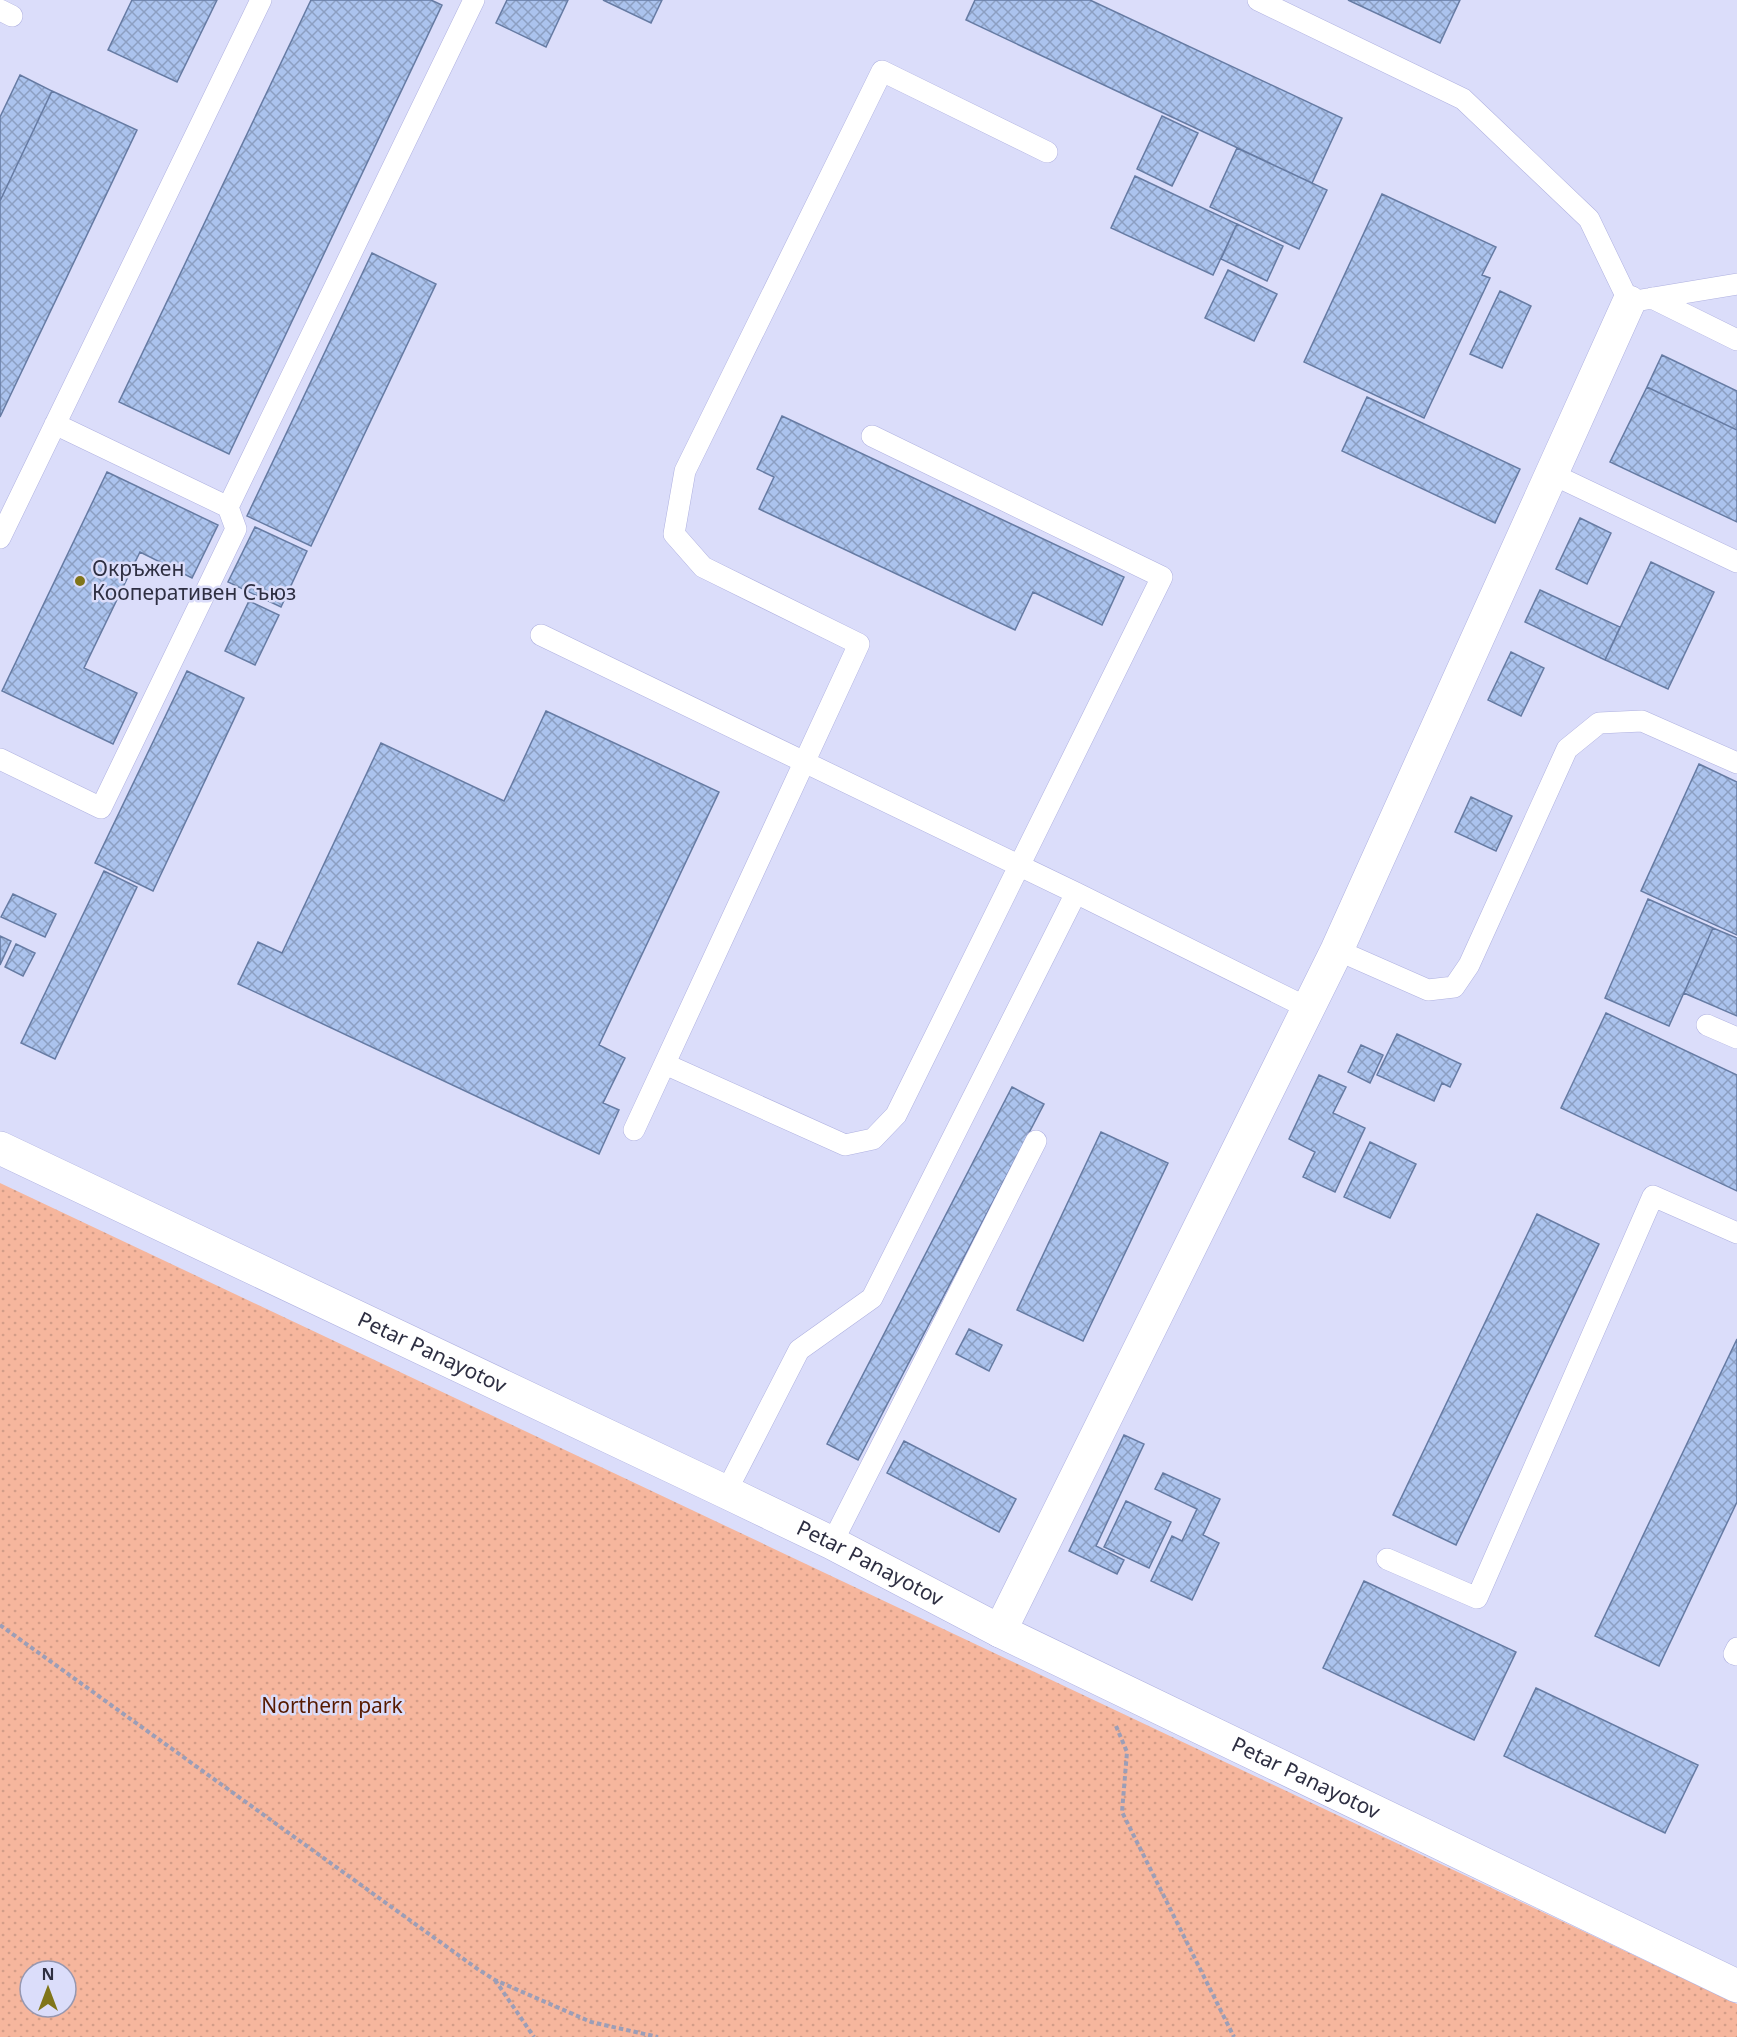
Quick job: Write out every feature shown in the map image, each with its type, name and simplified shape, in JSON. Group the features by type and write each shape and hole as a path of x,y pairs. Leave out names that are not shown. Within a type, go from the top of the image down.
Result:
{"street":[{"path":"1000,1631 1337,950 1552,474 1640,300"},
{"name":"Petar Panayotov","path":"0,1148 832,1543 1000,1631 1737,1986"}],"lane":[{"path":"0,538 261,0"},
{"path":"228,507 474,0"},
{"path":"1257,0 1463,99 1589,219 1640,300 1737,340"},
{"path":"634,1130 859,644 703,567 674,534 685,471 882,71 1047,152"},
{"path":"1640,300 1737,284"},
{"path":"0,759 101,808 236,529 228,507 55,424"},
{"path":"665,1064 845,1145 873,1139 897,1115 1162,577 872,436"},
{"path":"1552,474 1737,562"},
{"path":"541,635 806,761 1308,1008"},
{"path":"1337,950 1428,990 1454,987 1469,965 1567,749 1599,723 1642,721 1737,762"},
{"path":"726,1492 799,1350 872,1298 1076,893"},
{"path":"1707,1025 1737,1038"},
{"path":"832,1543 1036,1141"},
{"path":"1387,1559 1477,1598 1653,1196 1737,1233"},
{"path":"1737,1648 1734,1654 1737,1655"}],"path":[{"path":"0,1625 479,1970 495,1980 591,2022 658,2037"},
{"path":"1095,1676 1127,1752 1122,1812 1234,2037"},
{"path":"495,1980 534,2037"}],"green space":[{"name":"Northern park","path":"0,1183 1737,2004 1737,2037 0,2037"}],"building":[{"path":"132,0 217,0 177,82 108,50"},
{"path":"311,0 431,0 442,5 229,454 119,402"},
{"path":"507,0 568,0 546,47 496,23"},
{"path":"603,0 662,0 651,23"},
{"path":"975,0 1090,0 1342,118 1312,183 966,20"},
{"path":"1348,0 1460,0 1440,43"},
{"path":"20,75 52,91 0,201 0,117"},
{"path":"52,91 137,130 0,417 0,201"},
{"path":"1162,116 1198,133 1172,186 1137,169"},
{"path":"1237,148 1327,190 1299,249 1210,207"},
{"path":"1135,176 1237,224 1213,275 1111,228"},
{"path":"1382,194 1496,247 1482,275 1490,278 1424,418 1304,362"},
{"path":"1237,224 1283,246 1267,281 1221,259"},
{"path":"372,253 436,284 311,546 247,516"},
{"path":"1228,270 1277,294 1254,341 1205,318"},
{"path":"1500,291 1531,306 1502,368 1470,354"},
{"path":"1662,355 1737,391 1737,430 1647,387"},
{"path":"1647,387 1737,430 1737,522 1610,462"},
{"path":"1367,397 1520,469 1495,523 1342,451"},
{"path":"782,416 1124,577 1102,625 1033,592 1015,630 759,509 774,477 757,469"},
{"path":"107,472 218,525 192,578 140,552 84,668 137,693 113,744 2,691"},
{"path":"1580,518 1611,533 1587,584 1556,569"},
{"path":"255,527 307,551 281,607 228,582"},
{"path":"1651,562 1714,592 1668,689 1605,660"},
{"path":"1540,590 1620,627 1605,660 1525,622"},
{"path":"249,601 279,615 255,665 225,651"},
{"path":"1511,652 1544,668 1521,716 1488,700"},
{"path":"187,671 244,698 153,891 95,863"},
{"path":"546,711 719,792 599,1045 625,1058 603,1103 619,1110 599,1154 238,984 258,942 282,953 381,743 504,801"},
{"path":"1699,764 1737,782 1737,935 1641,891"},
{"path":"1471,797 1512,816 1496,851 1455,832"},
{"path":"104,871 137,887 55,1059 21,1043"},
{"path":"13,894 56,914 45,937 1,917"},
{"path":"1648,899 1713,928 1669,1026 1605,998"},
{"path":"1713,928 1737,938 1737,1016 1684,993"},
{"path":"0,936 11,941 0,965"},
{"path":"16,944 35,953 23,976 5,967"},
{"path":"1606,1013 1737,1075 1737,1191 1561,1108"},
{"path":"1397,1034 1461,1064 1450,1087 1442,1083 1434,1101 1377,1075"},
{"path":"1361,1045 1383,1055 1370,1083 1348,1072"},
{"path":"1319,1075 1346,1087 1333,1113 1365,1128 1335,1192 1303,1177 1315,1152 1289,1139"},
{"path":"1012,1087 1044,1104 858,1460 827,1444"},
{"path":"1101,1132 1168,1163 1083,1341 1017,1310"},
{"path":"1370,1142 1416,1164 1390,1218 1344,1197"},
{"path":"1537,1214 1599,1244 1456,1545 1393,1515"},
{"path":"969,1329 1002,1345 989,1371 956,1354"},
{"path":"1737,1339 1737,1502 1659,1666 1595,1636"},
{"path":"1124,1435 1144,1444 1096,1546 1124,1560 1117,1574 1069,1551"},
{"path":"904,1441 1016,1499 999,1532 887,1473"},
{"path":"1163,1473 1220,1499 1203,1535 1219,1543 1192,1600 1151,1581 1172,1536 1182,1541 1197,1509 1155,1489"},
{"path":"1126,1501 1171,1522 1149,1568 1104,1547"},
{"path":"1364,1581 1516,1652 1474,1740 1323,1668"},
{"path":"1536,1688 1698,1765 1665,1833 1504,1756"}],"place":[{"name":"Окръжен Кооперативен Съюз","path":"80,581"}]}
